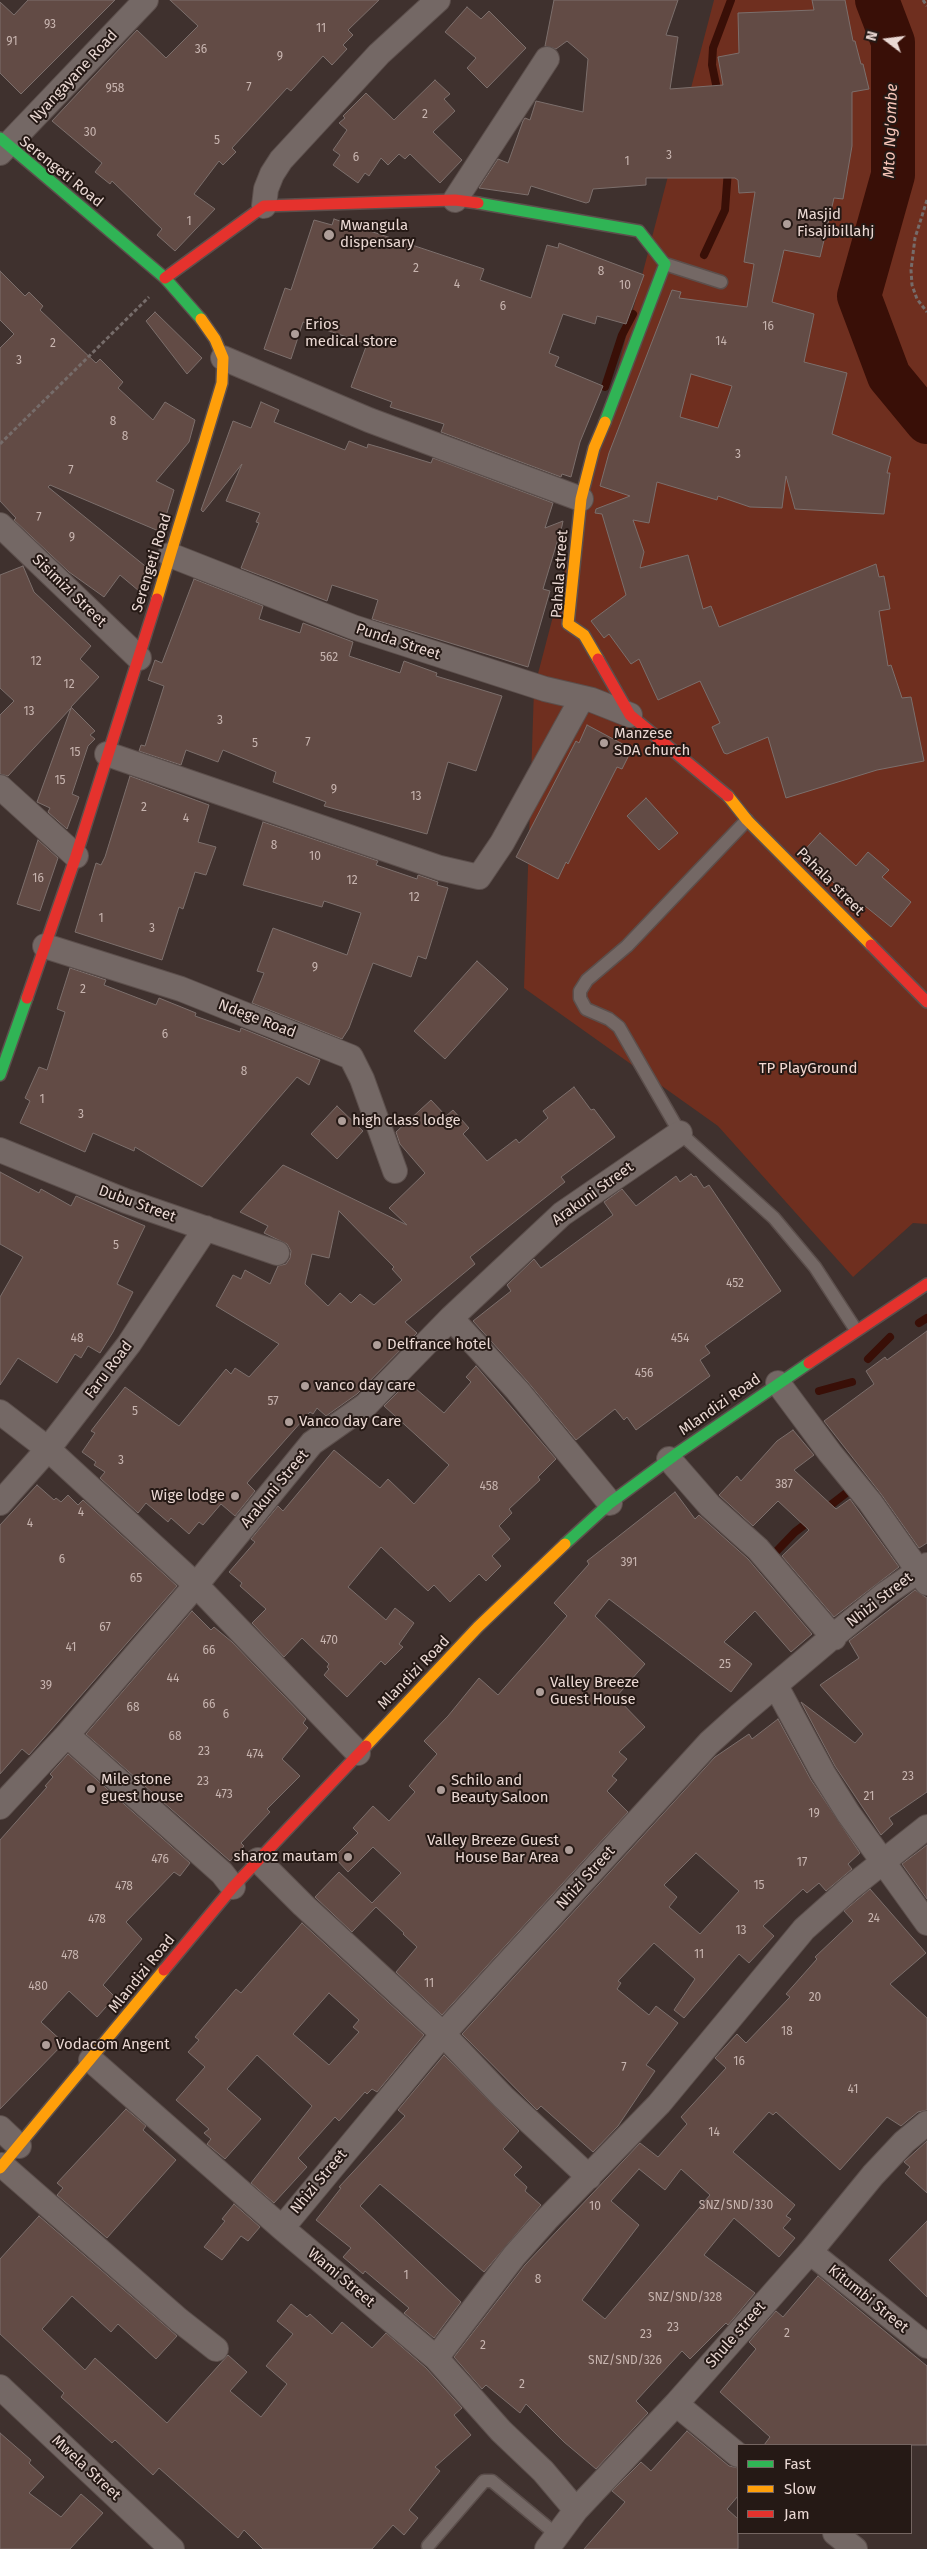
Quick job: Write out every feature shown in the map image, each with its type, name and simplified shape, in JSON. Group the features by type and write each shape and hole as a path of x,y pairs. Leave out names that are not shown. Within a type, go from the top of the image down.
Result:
{"street":[{"name":"Nyangayane Road","path":"2,146 32,122 146,0"},
{"path":"264,206 266,189 272,174 281,160 380,54 438,0"},
{"path":"455,200 547,59"},
{"name":"Serengeti Road","path":"0,1072 76,856 139,658 222,383 223,358 215,339 192,306 165,278 2,146"},
{"path":"165,278 264,206 455,200 639,231 664,261"},
{"name":"Pahala street","path":"664,261 616,396 594,448 581,499 568,624 584,634 630,715 732,799 748,820 927,1002"},
{"path":"223,358 369,420 581,499"},
{"name":"Sisimizi Street","path":"0,525 139,658"},
{"name":"Punda Street","path":"170,555 353,627 545,689 582,698 630,715"},
{"path":"107,754 440,868 479,877 502,843 582,698"},
{"path":"0,787 76,856"},
{"name":"Ndege Road","path":"45,946 180,989 351,1057 362,1079 395,1171"},
{"name":"Arakuni Street","path":"0,1807 67,1734 196,1585 312,1444 366,1405 451,1318 562,1214 680,1133"},
{"name":"Dubu Street","path":"0,1150 126,1201 276,1253"},
{"name":"Faru Road","path":"0,1503 48,1449 129,1344 206,1228"},
{"name":"Mlandizi Road","path":"1,2166 233,1887 358,1753 545,1561 610,1503 669,1459 856,1330 927,1284"},
{"path":"451,1318 516,1390 610,1503"},
{"path":"778,1383 924,1573"},
{"path":"0,1412 48,1449 196,1585 358,1753"},
{"path":"669,1459 710,1506 758,1548 834,1638"},
{"name":"Nhizi Street","path":"282,2228 443,2034 709,1743 885,1594 924,1573"},
{"path":"776,1686 823,1774 882,1862 927,1923"},
{"path":"67,1734 222,1873 233,1887"},
{"path":"436,2358 514,2256 546,2220 665,2098 804,1929 882,1862 927,1827"},
{"path":"258,1860 303,1905 443,2034 503,2097 589,2177"},
{"name":"Wami Street","path":"91,2060 282,2228 436,2358 502,2431 543,2471 576,2510"},
{"name":"Shule street","path":"552,2542 576,2510 676,2404 810,2252 873,2175 904,2142 927,2123"},
{"path":"0,2128 19,2146"},
{"path":"1,2166 179,2320 216,2349"},
{"name":"Kitumbi Street","path":"810,2252 927,2346"},
{"name":"Mwela Street","path":"0,2388 172,2549"},
{"path":"676,2404 737,2454"},
{"path":"836,2534 855,2549"}],"lane":[{"path":"664,261 721,282"},
{"path":"748,820 626,946 587,980 580,991 582,1004 586,1009 609,1019 619,1027 680,1133 774,1218 815,1267 856,1330"},
{"path":"428,2546 484,2480 492,2481 552,2542"}],"path":[{"path":"927,200 915,238 911,270 912,285 917,299 927,312"},
{"path":"0,444 150,296 165,278"}],"green space":[{"name":"TP PlayGround","path":"714,0 927,0 927,1224 913,1223 853,1277 718,1126 524,988 534,689"}],"building":[{"path":"28,0 115,0 21,94 0,73 0,2 14,15"},
{"path":"170,0 379,0 348,30 353,35 343,45 347,49 332,65 323,56 291,91 287,88 232,148 236,152 223,165 219,161 194,194 215,209 175,251 157,235 162,229 112,181 110,184 95,172 102,163 52,121 137,30 166,58 198,26"},
{"path":"554,0 678,0 666,35 678,37 670,89 723,85 718,57 739,53 738,13 814,10 812,0 845,0 853,41 855,41 861,64 863,64 869,89 852,92 852,146 843,199 834,198 820,257 784,250 772,302 814,314 804,362 847,373 832,434 891,457 887,473 890,473 884,514 795,509 786,476 782,508 750,507 718,496 717,500 657,482 649,523 633,520 644,552 640,568 688,555 703,609 711,606 719,627 876,564 879,577 884,576 890,609 879,611 888,666 891,665 902,698 911,697 924,761 877,770 786,798 768,737 727,754 724,753 712,727 720,723 700,681 658,700 639,659 631,664 609,634 604,638 591,621 626,595 602,514 595,513 596,509 630,496 600,486 609,453 672,290 681,292 679,298 747,307 754,264 744,262 755,192 739,193 738,180 735,178 646,178 646,185 593,189 589,202 586,203 531,186 528,195 479,188 498,159 508,163 523,121 525,118 530,120 536,101 583,112 588,59 567,41 556,49 545,46","holes":["691,374 732,386 718,428 680,417"]},
{"path":"467,7 481,19 489,11 526,48 487,88 467,68 476,58 445,32"},
{"path":"435,80 450,94 444,99 455,111 433,132 462,160 440,183 410,154 405,159 399,154 388,165 381,158 369,176 365,173 358,183 333,165 340,155 333,150 347,130 339,123 345,118 343,116 366,93 394,120"},
{"path":"334,219 484,269 480,280 531,298 547,245 558,248 559,243 644,275 626,324 597,316 595,324 563,314 549,353 559,357 555,366 603,386 580,442 571,477 562,474 561,477 441,432 444,424 390,407 392,402 351,387 367,344 303,322 291,359 264,349 285,288 291,290 314,220 332,225"},
{"path":"0,271 25,296 29,292 43,306 40,310 96,363 100,359 123,382 118,388 153,420 165,402 195,420 189,442 156,481 174,490 161,532 50,485 48,487 150,570 146,583 139,591 120,575 104,597 69,572 14,520 16,518 0,501 0,348 14,334 0,320"},
{"path":"155,312 202,358 187,374 146,321"},
{"path":"261,402 279,410 274,422 345,450 349,441 367,448 368,444 431,463 433,458 553,503 545,528 563,521 543,589 550,591 528,667 372,619 378,600 332,585 327,601 241,568 259,523 256,522 260,513 226,501 242,464 203,512 201,510 233,421 251,428"},
{"path":"23,566 34,592 91,646 80,659 99,677 71,707 95,731 90,735 95,739 88,746 72,794 79,797 67,829 48,812 50,808 37,802 71,708 8,776 0,774 0,715 14,701 0,688 0,575"},
{"path":"194,579 263,606 259,619 300,633 303,623 353,642 349,656 400,673 404,661 437,673 436,676 502,696 476,771 448,762 427,834 324,806 326,802 273,782 276,772 223,750 218,762 186,750 181,765 139,751 141,745 145,746 164,686 148,680 155,660 162,663"},
{"path":"587,725 632,749 622,769 617,767 568,864 566,862 558,879 516,857 576,741 579,743"},
{"path":"130,776 209,805 198,842 216,847 206,875 195,872 183,909 179,907 162,960 75,932 96,863 101,865 105,857"},
{"path":"646,798 678,833 659,850 627,816"},
{"path":"263,822 378,861 376,865 417,879 418,875 438,882 437,885 448,888 426,959 418,956 411,977 373,963 349,1028 342,1039 252,1003 264,973 257,971 273,928 347,955 361,913 324,901 322,907 243,885"},
{"path":"820,833 856,866 868,852 889,870 882,877 911,902 891,927 865,906 862,909 802,853"},
{"path":"38,840 58,858 40,911 17,904"},
{"path":"477,961 508,989 445,1059 414,1031"},
{"path":"70,968 106,980 104,985 156,1005 159,998 196,1013 195,1016 240,1032 241,1028 320,1060 309,1085 297,1077 202,1187 135,1147 134,1151 93,1133 85,1152 20,1123 30,1101 25,1098 39,1067 47,1070 65,1012 57,1009"},
{"path":"574,1087 591,1110 594,1109 615,1137 561,1177 565,1182 470,1257 475,1264 405,1322 417,1333 357,1394 326,1416 317,1408 313,1414 310,1412 247,1483 255,1491 235,1516 221,1504 203,1525 199,1522 189,1534 171,1518 168,1522 146,1503 138,1513 100,1478 105,1472 94,1465 96,1462 82,1452 95,1433 91,1431 125,1387 179,1426 226,1369 231,1374 235,1368 249,1377 279,1344 216,1306 233,1275 241,1279 245,1270 270,1284 278,1266 286,1264 290,1258 291,1251 287,1244 264,1233 268,1226 240,1212 283,1165 407,1225 389,1208 425,1173 400,1144 396,1132 431,1100 446,1116 453,1110 469,1128 463,1134 487,1161 516,1139 519,1143 548,1118 543,1111","holes":["339,1211 394,1267 392,1269 402,1280 374,1305 360,1294 351,1303 340,1293 328,1306 305,1284 312,1254 329,1258"]},
{"path":"337,1106 363,1131 337,1159 311,1134"},
{"path":"0,1172 39,1193 41,1189 71,1206 76,1196 145,1226 117,1284 133,1292 113,1332 100,1353 88,1346 81,1358 75,1354 57,1383 18,1358 0,1385 0,1297 23,1257 0,1244"},
{"path":"691,1174 694,1177 696,1176 704,1188 709,1185 781,1291 705,1346 710,1353 700,1360 710,1376 636,1430 627,1417 624,1420 615,1409 576,1440 527,1381 473,1321 511,1291 507,1285 534,1259 541,1268 613,1215 604,1202 622,1189 636,1206 676,1176 680,1182"},
{"path":"927,1331 927,1543 919,1548 881,1494 824,1421 874,1384 866,1371 885,1357 887,1360"},
{"path":"476,1366 556,1459 538,1477 540,1480 509,1509 512,1513 499,1526 510,1539 492,1556 501,1566 486,1581 479,1574 450,1602 434,1585 428,1591 381,1547 348,1587 386,1620 395,1608 414,1623 399,1644 403,1647 385,1665 381,1661 347,1697 324,1675 329,1669 327,1667 329,1664 302,1638 284,1657 252,1623 266,1609 240,1586 242,1583 229,1572 255,1542 251,1539 278,1506 283,1511 334,1450 380,1488 388,1479 414,1504 449,1465 384,1406 408,1382 444,1413 471,1382 466,1377"},
{"path":"793,1430 814,1455 794,1470 836,1509 850,1499 899,1567 834,1617 782,1556 809,1530 778,1501 753,1526 719,1495 737,1476 741,1481 777,1441"},
{"path":"37,1485 54,1500 56,1498 61,1502 68,1495 78,1505 83,1500 177,1586 29,1755 22,1749 0,1774 0,1525"},
{"path":"675,1492 695,1519 699,1515 748,1559 812,1634 791,1652 755,1611 724,1642 752,1664 731,1692 609,1599 595,1616 645,1664 616,1697 645,1727 619,1752 627,1759 612,1776 617,1780 607,1791 628,1812 442,2015 396,1972 417,1947 404,1933 376,1907 352,1932 315,1897 339,1872 372,1903 401,1873 373,1847 348,1872 334,1857 358,1833 353,1828 373,1806 389,1821 415,1792 409,1786 437,1754 424,1741 448,1716 479,1678 498,1695 567,1616 554,1603 589,1564 587,1561"},
{"path":"915,1590 927,1598 927,1792 889,1818 893,1824 881,1835 835,1766 801,1702 855,1743 863,1734 820,1685 859,1658 849,1641"},
{"path":"192,1611 211,1630 214,1627 232,1642 306,1719 303,1723 308,1728 282,1759 300,1776 267,1809 270,1812 241,1843 244,1846 230,1861 86,1734"},
{"path":"778,1719 811,1780 860,1853 848,1864 852,1869 826,1891 819,1883 807,1893 803,1889 763,1926 774,1936 749,1963 739,1954 684,2018 674,2010 695,1979 654,1943 618,1981 621,1983 617,1989 649,2015 656,2006 678,2023 646,2065 655,2071 618,2126 593,2152 541,2106 537,2110 462,2034 715,1757 749,1734 752,1739","holes":["696,1853 739,1891 700,1934 669,1907 677,1897 664,1885"]},
{"path":"68,1754 190,1863 180,1876 174,1872 126,1922 142,1939 103,1985 115,1997 97,2017 69,1991 41,2022 64,2043 0,2109 0,1840 47,1787 45,1786 53,1777 50,1774"},
{"path":"927,1845 927,1899 902,1864"},
{"path":"870,1889 926,1953 890,1984 927,2018 927,2110 918,2112 901,2126 887,2117 840,2170 776,2112 773,2115 769,2112 733,2152 795,2205 786,2216 791,2219 783,2228 795,2238 779,2257 734,2218 704,2255 755,2293 728,2325 726,2323 690,2359 682,2351 636,2401 648,2413 596,2469 564,2442 526,2404 520,2413 486,2385 482,2389 454,2357 525,2265 640,2143 658,2157 687,2124 681,2117 726,2068 715,2058 737,2034 746,2043 790,1997 786,1994 817,1959 815,1957 853,1921 844,1911","holes":["639,2169 665,2190 681,2169 710,2195 605,2319 582,2300 639,2225 611,2201"]},
{"path":"302,1923 424,2035 377,2092 372,2089 367,2094 365,2092 339,2121 335,2117 298,2158 307,2167 274,2203 251,2183 312,2106 257,2055 227,2089 261,2119 225,2159 207,2144 211,2139 204,2133 209,2129 176,2100 205,2067 188,2052 199,2040 195,2037 236,1989 241,1993","holes":["329,1993 359,2020 353,2027 359,2032 329,2065 293,2034"]},
{"path":"444,2055 519,2131 503,2149 522,2167 514,2175 527,2187 525,2191 541,2205 484,2272 380,2184 360,2206 461,2302 434,2338 404,2313 409,2308 365,2271 363,2274 343,2257 351,2248 316,2220 341,2188 339,2187 405,2116 398,2110"},
{"path":"126,2109 146,2126 143,2130 176,2160 107,2238 57,2195 63,2188 57,2183"},
{"path":"927,2141 927,2193 905,2173 910,2167 904,2162"},
{"path":"234,2204 260,2227 248,2241 241,2236 222,2260 204,2247 225,2221 222,2219"},
{"path":"39,2216 177,2336 156,2359 118,2324 111,2332 72,2296 42,2329 85,2370 95,2358 167,2423 228,2355 247,2372 230,2391 261,2417 287,2384 266,2366 293,2334 277,2321 291,2304 307,2317 310,2314 332,2334 342,2322 372,2348 386,2333 426,2368 462,2408 454,2415 471,2435 435,2467 440,2471 409,2510 418,2518 404,2535 393,2525 372,2549 263,2549 244,2530 238,2538 159,2468 153,2475 115,2440 112,2443 61,2397 64,2393 0,2334 0,2259"},
{"path":"927,2221 927,2297 889,2260"},
{"path":"818,2276 927,2366 927,2445 765,2444 770,2437 720,2392 756,2349 749,2342 776,2311 783,2317"},
{"path":"687,2431 729,2466 737,2468 737,2497 727,2509 737,2518 738,2549 584,2549 625,2502 612,2491 641,2462 651,2471"},
{"path":"0,2433 31,2460 29,2463 44,2477 29,2493 61,2517 81,2494 103,2513 70,2549 0,2549"}],"waterway":[{"path":"718,94 712,65 713,48 731,0"},
{"name":"Mto Ng'ombe","path":"877,0 893,42 893,175 859,296 889,376 927,422"},
{"path":"704,255 725,210 728,170"},
{"path":"605,387 622,335 633,314"},
{"path":"919,1323 927,1318"},
{"path":"868,1359 890,1337"},
{"path":"819,1391 852,1382"},
{"path":"823,1511 854,1487"},
{"path":"770,1558 795,1532 812,1519"}],"traffic: fast":[{"path":"0,138 165,278 201,319"},
{"path":"478,203 639,231 665,264 605,422"},
{"path":"0,1075 27,998"},
{"path":"565,1544 610,1503 679,1452 809,1363"}],"traffic: slow":[{"path":"157,599 222,383 223,358 215,339 201,319"},
{"path":"598,659 584,635 568,624 581,499 594,448 605,422"},
{"path":"728,796 747,820 871,945"},
{"path":"366,1746 478,1627 565,1544"},
{"path":"0,2168 164,1970"}],"traffic: jam":[{"path":"165,278 264,206 455,200 478,203"},
{"path":"27,998 76,856 157,599"},
{"path":"598,659 630,715 728,796"},
{"path":"871,945 927,1002"},
{"path":"809,1363 927,1284"},
{"path":"164,1970 233,1887 366,1746"}],"place":[{"name":"Masjid Fisajibillahj","path":"787,224"},
{"name":"Mwangula dispensary","path":"329,235"},
{"name":"Erios medical store","path":"295,334"},
{"name":"Manzese SDA church","path":"604,743"},
{"name":"high class lodge","path":"342,1121"},
{"name":"Delfrance hotel","path":"377,1345"},
{"name":"vanco day care","path":"305,1386"},
{"name":"Vanco day Care","path":"289,1422"},
{"name":"Wige lodge","path":"235,1496"},
{"name":"Valley Breeze Guest House","path":"540,1692"},
{"name":"Mile stone guest house","path":"91,1789"},
{"name":"Schilo and Beauty Saloon","path":"441,1790"},
{"name":"Valley Breeze Guest House Bar Area","path":"569,1850"},
{"name":"sharoz mautam","path":"348,1857"},
{"name":"Vodacom Angent","path":"46,2045"}]}
